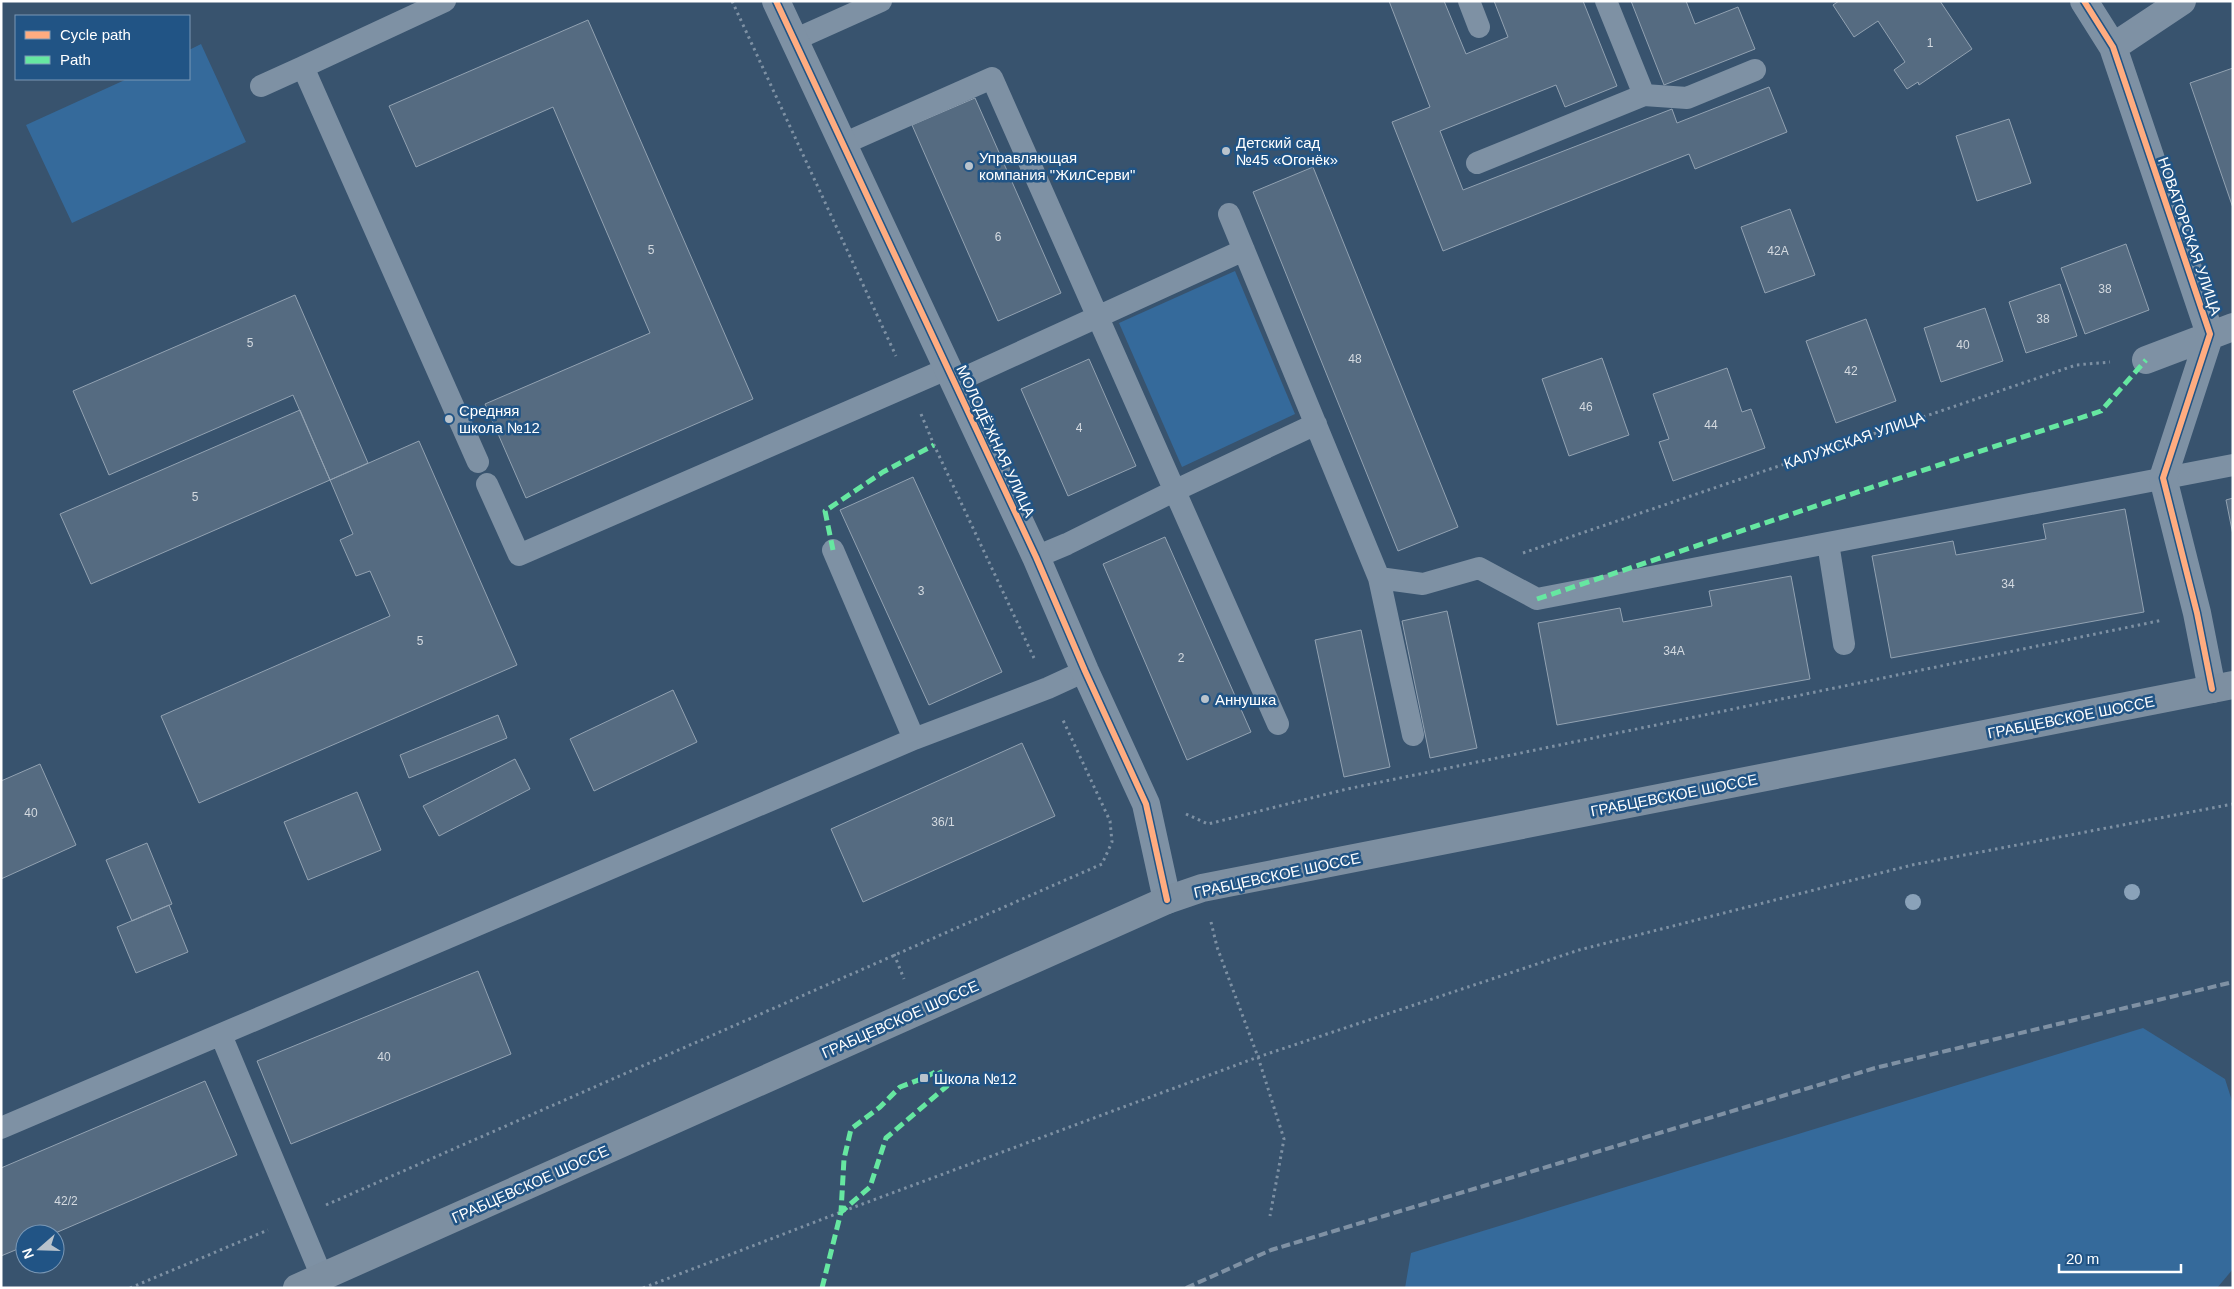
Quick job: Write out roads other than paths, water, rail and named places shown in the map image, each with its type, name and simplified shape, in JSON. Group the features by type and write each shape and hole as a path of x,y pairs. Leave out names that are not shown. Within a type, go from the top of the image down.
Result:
{"main road":[{"name":"ГРАБЦЕВСКОЕ ШОССЕ","path":"297,1288 1167,900 1202,888 2222,687"}],"street":[{"name":"МОЛОДЁЖНАЯ УЛИЦА","path":"776,1 1036,557 1146,804 1167,900"},
{"name":"НОВАТОРСКАЯ УЛИЦА","path":"2084,1 2113,47 2221,331 2163,478"},
{"path":"2113,47 2182,1"},
{"path":"2146,360 2221,331"},
{"path":"2163,478 2197,613 2222,687"}],"lane":[{"path":"261,86 445,1"},
{"path":"794,40 881,1"},
{"path":"1469,1 1479,27"},
{"path":"1606,1 1644,95"},
{"path":"303,67 478,462"},
{"path":"1477,163 1644,95 1687,98 1755,70"},
{"path":"843,144 992,78 1278,724"},
{"path":"1229,214 1379,578 1413,735"},
{"path":"487,484 519,555 952,375 1098,317 1244,250"},
{"path":"1036,557 1067,544 1316,424"},
{"path":"1379,578 1423,584 1479,568 1537,599 2233,465"},
{"path":"1828,543 1844,644"},
{"path":"833,550 914,739"},
{"path":"1,1128 914,739 1048,688 1085,670"},
{"path":"221,1035 322,1277"}],"railway":[{"path":"1186,1288 1271,1250 1875,1068 2233,982"}],"place":[{"name":"Детский сад №45 «Огонёк»","path":"1226,151"},
{"name":"Управляющая компания \"ЖилСерви\"","path":"969,166"},
{"name":"Средняя школа №12","path":"449,419"},
{"name":"Аннушка","path":"1205,699"},
{"name":"Школа №12","path":"924,1078"}]}
